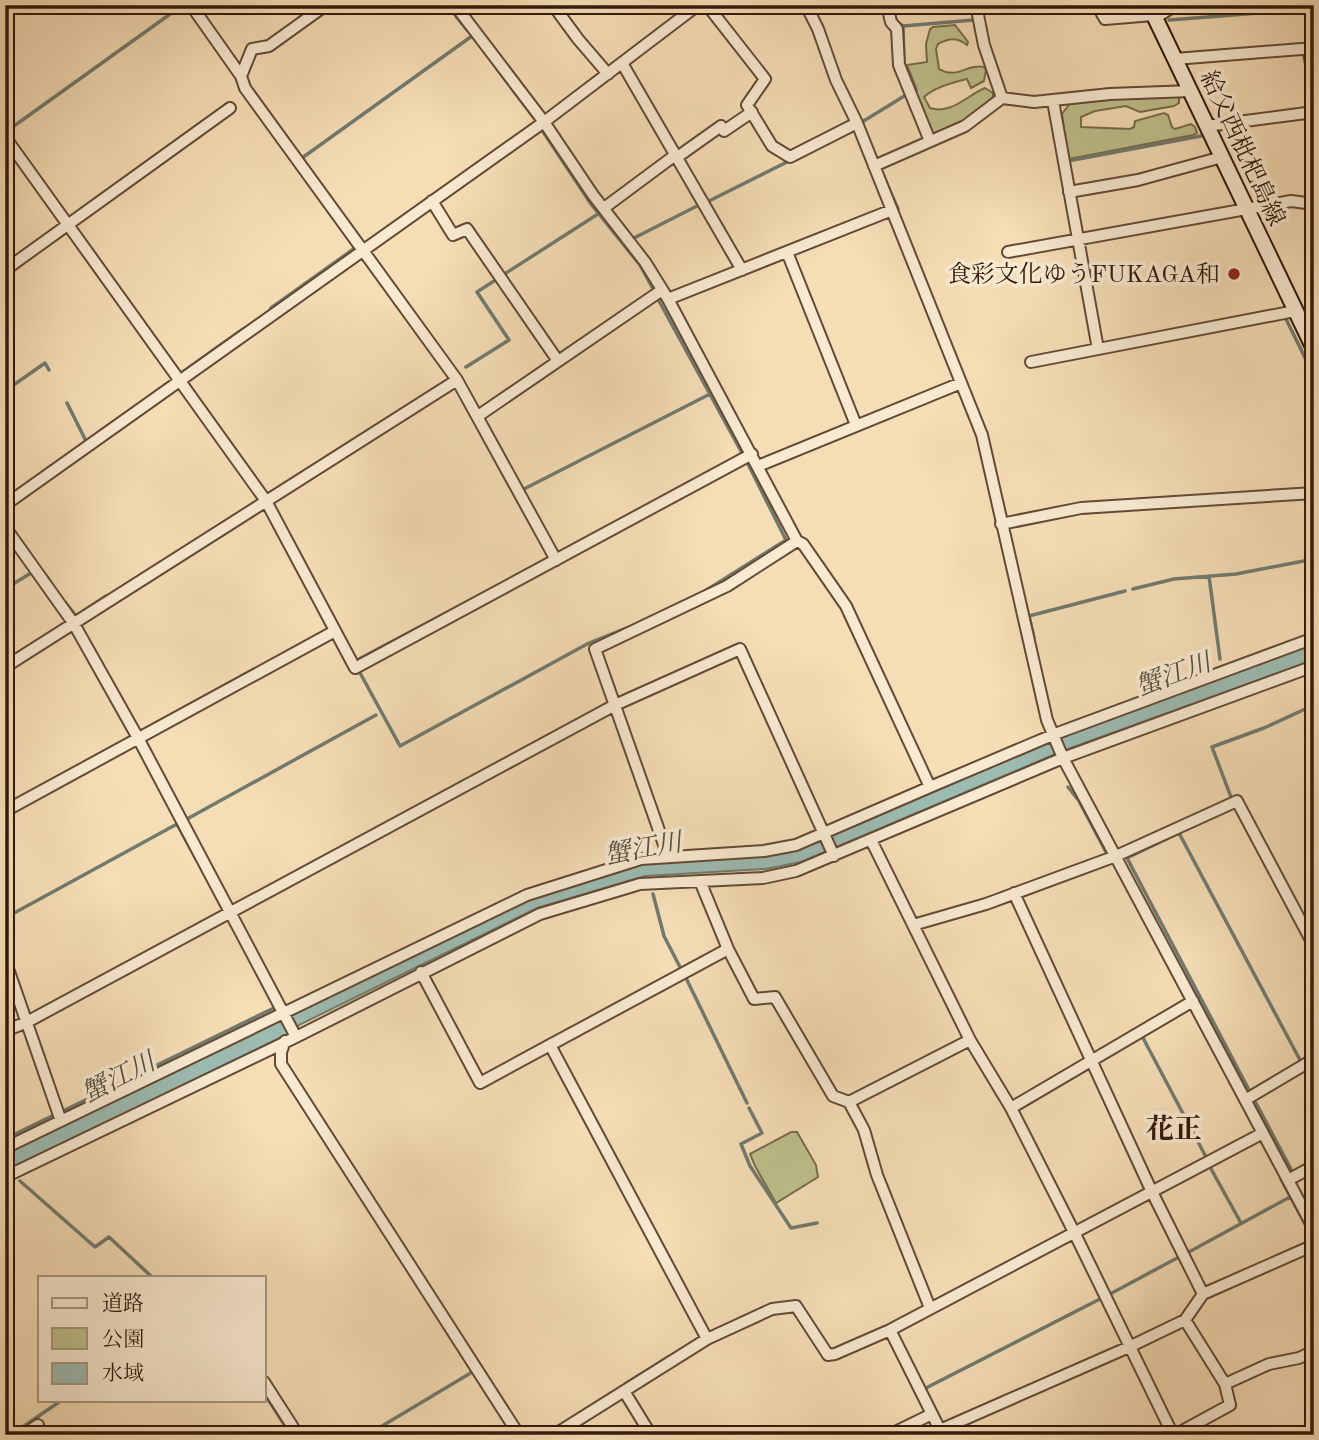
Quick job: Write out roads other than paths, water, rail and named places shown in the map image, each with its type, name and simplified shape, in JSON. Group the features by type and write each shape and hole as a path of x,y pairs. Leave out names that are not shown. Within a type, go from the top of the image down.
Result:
{"main road":[{"name":"給父西枇杷島線","path":"1152,13 1295,311 1310,331 1314,349"}],"street":[{"path":"191,5 241,76 245,88 457,380 556,560"},
{"path":"241,76 252,48 268,47 326,5"},
{"path":"455,5 645,262 752,454 797,541 803,544 846,606 930,788"},
{"path":"553,5 608,74"},
{"path":"5,505 544,122 698,5"},
{"path":"706,5 765,79 747,105 772,146 790,157 857,123"},
{"path":"806,5 857,123 982,435 1047,720 1063,758 1314,1229"},
{"path":"887,5 891,22 897,29 900,65 930,141"},
{"path":"975,5 984,45 1002,98"},
{"path":"1097,5 1105,19 1152,13 1176,5"},
{"path":"1175,59 1311,48 1314,80"},
{"path":"622,63 741,270"},
{"path":"874,166 965,126 1002,98 1034,102 1110,94 1191,92"},
{"path":"1053,100 1098,349"},
{"path":"5,270 230,107"},
{"path":"604,208 720,126 724,131 752,112"},
{"path":"1207,126 1314,113"},
{"path":"5,137 266,502 355,668 752,454"},
{"path":"1069,192 1138,180 1222,157"},
{"path":"432,201 453,235 467,229 558,361"},
{"path":"1008,252 1291,201 1314,204"},
{"path":"478,416 558,361 665,295 741,270 892,211"},
{"path":"787,252 856,425"},
{"path":"1031,362 1295,311"},
{"path":"5,667 457,380"},
{"path":"758,466 961,383"},
{"path":"1001,524 1081,508 1314,493"},
{"path":"5,527 74,624 138,738 296,1035"},
{"path":"668,856 594,649 727,586 797,541"},
{"path":"5,811 335,631"},
{"path":"5,1148 527,895 641,859 764,850 796,845 1055,734 1314,638"},
{"path":"5,1031 27,1022 615,705 740,649 834,855"},
{"path":"5,1177 540,914 640,884 763,878 796,871 1063,758 1314,666"},
{"path":"913,925 1014,893 1116,856 1237,801 1314,946"},
{"path":"871,840 970,1041 1011,1108 1174,1435 1230,1405 1225,1384 1185,1320"},
{"path":"700,881 728,949 754,999 775,997 833,1096 849,1102 864,1130 877,1175 930,1308"},
{"path":"1014,893 1152,1192 1203,1294"},
{"path":"421,972 480,1083 728,949"},
{"path":"5,960 61,1121"},
{"path":"1011,1108 1193,1001"},
{"path":"285,1041 281,1064 519,1435"},
{"path":"849,1102 970,1041"},
{"path":"550,1045 707,1339"},
{"path":"1245,1100 1314,1059"},
{"path":"554,1435 707,1339 772,1309 796,1306 828,1355 835,1354 890,1330 1263,1133"},
{"path":"1288,1180 1314,1166"},
{"path":"890,1330 941,1432 1185,1320 1203,1294 1314,1245"},
{"path":"1225,1384 1269,1364 1299,1358 1314,1350"},
{"path":"266,1385 298,1435"},
{"path":"624,1391 651,1435"},
{"path":"889,1435 932,1414"},
{"path":"23,1435 38,1425"}],"water":[{"path":"1314,644 1314,660 1065,750 801,862 766,869 645,876 537,908 299,1025 290,1033 5,1172 5,1153 529,898 642,864 765,854 1051,740"}],"waterway":[{"path":"447,5 467,30"},
{"path":"1103,5 1109,12 1138,10"},
{"path":"7,131 180,7"},
{"path":"1169,20 1311,9 1313,44"},
{"path":"893,10 897,22 903,26 904,63 915,90"},
{"path":"903,26 974,20 974,17"},
{"path":"302,158 472,36"},
{"path":"497,69 534,118"},
{"path":"862,122 906,95"},
{"path":"542,130 591,204 640,265 652,287"},
{"path":"1068,161 1201,136"},
{"path":"707,202 789,161"},
{"path":"883,175 898,209"},
{"path":"634,238 699,205"},
{"path":"503,275 598,214"},
{"path":"271,308 355,248 353,245"},
{"path":"466,367 509,340 477,292 494,281"},
{"path":"659,301 742,453"},
{"path":"1286,319 1314,376"},
{"path":"180,374 243,329"},
{"path":"5,391 45,363 49,370"},
{"path":"522,490 710,394"},
{"path":"67,403 86,441"},
{"path":"705,591 786,540 748,464"},
{"path":"1133,589 1174,579 1236,574 1314,559"},
{"path":"43,572 50,581"},
{"path":"5,589 31,573"},
{"name":"蟹江川","path":"1209,576 1220,659"},
{"path":"359,659 493,588"},
{"path":"1034,638 1029,616 1125,591"},
{"path":"65,602 76,616 106,596"},
{"path":"359,671 400,746 589,643 629,627"},
{"path":"1231,797 1212,747 1264,728 1314,705"},
{"path":"187,819 376,715"},
{"path":"1068,787 1079,801 1106,852"},
{"path":"5,918 177,824 196,859"},
{"path":"1181,832 1127,858 1248,1088"},
{"path":"1179,833 1300,1060"},
{"path":"653,894 664,936 681,969"},
{"path":"1307,944 1314,957"},
{"path":"685,976 747,1103"},
{"name":"蟹江川","path":"65,1110 276,1007"},
{"path":"1142,1036 1206,1157"},
{"path":"1306,1071 1314,1086"},
{"path":"1256,1103 1293,1173 1295,1172"},
{"path":"749,1108 762,1133 741,1144 750,1166 791,1228 817,1223"},
{"path":"5,1139 52,1116"},
{"path":"1210,1167 1241,1223"},
{"path":"1281,1179 1313,1239"},
{"path":"20,1181 95,1247 109,1237 151,1276"},
{"path":"1187,1253 1290,1197"},
{"path":"1110,1294 1179,1257 1178,1254"},
{"path":"923,1386 924,1389 1100,1299"},
{"path":"625,1384 670,1356"},
{"path":"367,1435 474,1371"},
{"path":"266,1396 291,1435"},
{"path":"11,1435 59,1402"},
{"path":"41,1422 49,1435"}],"place":[{"name":"食彩文化ゆうFUKAGA和","path":"1234,274"}],"district":[{"name":"花正","path":"1174,1128"}]}
